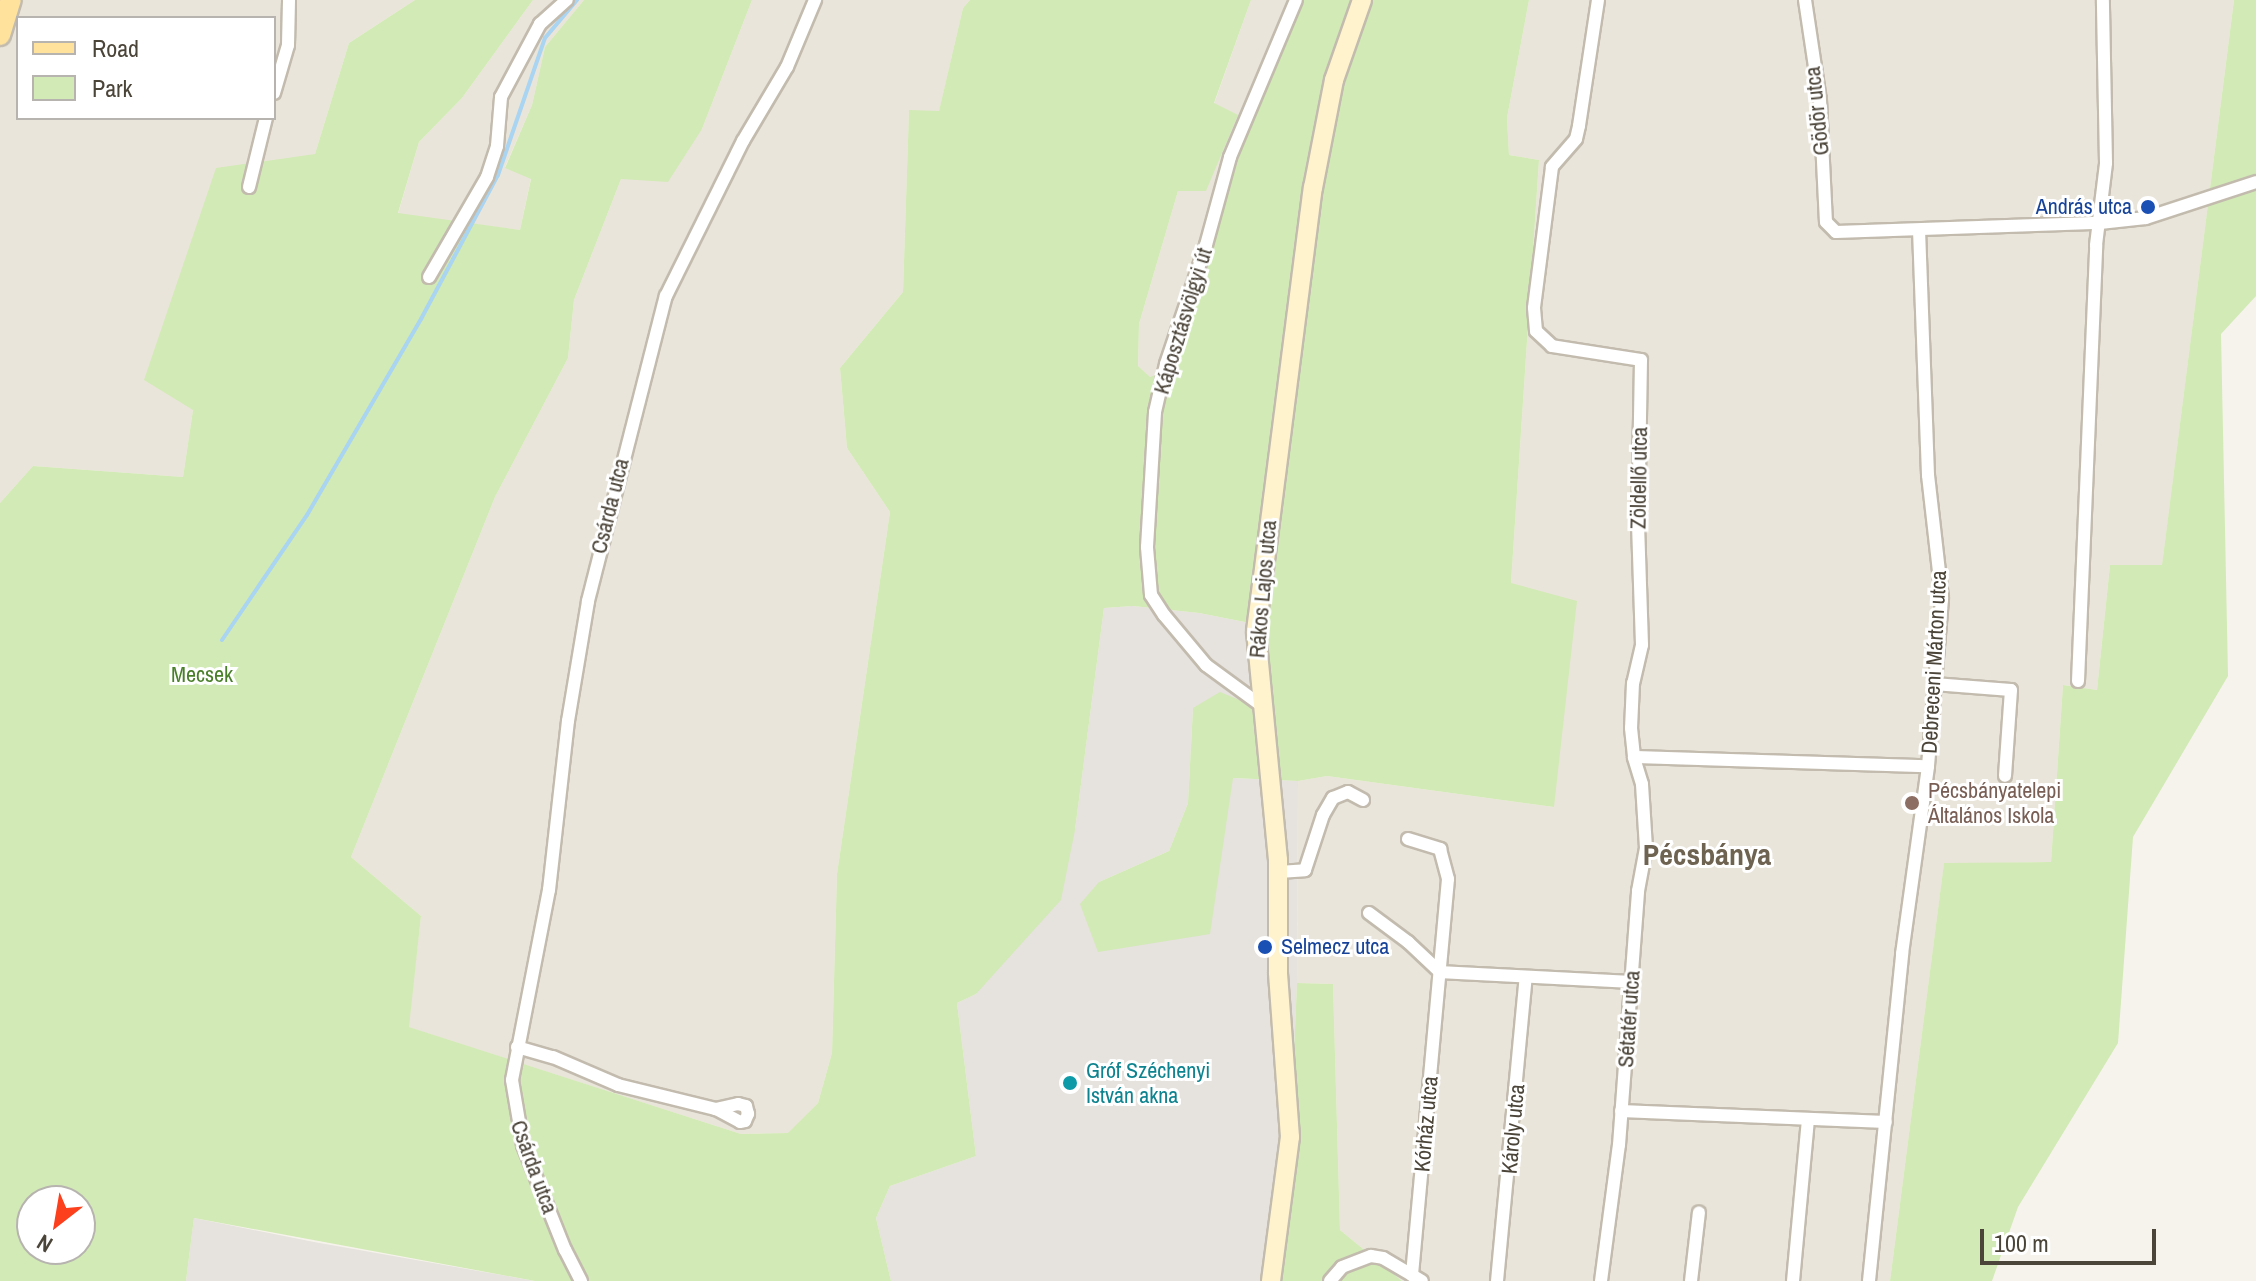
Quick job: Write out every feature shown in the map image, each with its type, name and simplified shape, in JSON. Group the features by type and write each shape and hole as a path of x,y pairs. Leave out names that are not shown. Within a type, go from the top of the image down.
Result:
{"main road":[{"path":"0,35 11,0"}],"street":[{"path":"276,86 288,45 289,0"},
{"path":"429,277 487,177 497,146 501,97 540,24 567,0"},
{"name":"Csárda utca","path":"581,1281 565,1250 523,1145 512,1080 549,890 568,721 588,601 652,342 679,267 743,141 771,99 815,0"},
{"name":"Káposztásvölgyi út","path":"1262,706 1206,665 1164,615 1151,595 1147,547 1155,412 1166,364 1206,245 1230,157 1296,0"},
{"name":"Rákos Lajos utca","path":"1271,1281 1290,1137 1278,972 1279,872 1256,631 1289,353 1324,124 1349,32 1362,0"},
{"name":"Zöldellő utca","path":"1598,0 1576,139 1552,167 1534,308 1536,331 1552,346 1641,360 1638,539 1642,645 1633,683 1631,728 1634,757"},
{"name":"Gödör utca","path":"1805,0 1820,100 1826,222 1836,232 1919,232"},
{"path":"2078,681 2094,291 2106,163 2103,0"},
{"path":"249,187 266,120"},
{"path":"1919,232 2146,218 2256,182"},
{"name":"Debreceni Márton utca","path":"1869,1281 1902,954 1928,766 1942,598 1928,475 1919,232"},
{"path":"1934,684 2011,690 2005,776"},
{"path":"1634,757 1928,766"},
{"name":"Sétatér utca","path":"1601,1281 1621,1111 1638,891 1646,848 1642,784 1634,757"},
{"path":"1279,872 1305,870 1323,815 1333,798 1348,792 1363,800"},
{"path":"1408,839 1440,849 1445,859 1448,879 1440,972"},
{"path":"1369,913 1408,942 1440,972 1631,982"},
{"name":"Kórház utca","path":"1417,1278 1440,972"},
{"name":"Károly utca","path":"1497,1281 1526,977"},
{"path":"517,1047 553,1057 618,1085 716,1109"},
{"path":"1621,1111 1886,1122"},
{"path":"1793,1281 1808,1120"},
{"path":"1691,1281 1699,1212"},
{"path":"1330,1281 1342,1267 1371,1256 1383,1258 1417,1278"}],"shaded area":[{"path":"0,0 415,0 349,43 315,154 193,410 183,477 33,466 0,503"},
{"path":"533,0 584,0 545,47 532,105 505,167 531,178 520,230 398,214 419,142 462,98"},
{"path":"752,0 970,0 963,8 939,112 909,111 903,292 840,368 847,448 890,512 837,874 832,1053 818,1103 789,1133 741,1134 408,1027 421,916 351,857 495,497 568,358 574,300 621,179 702,129"},
{"path":"1251,0 1301,0 1169,370 1150,378 1138,366 1139,324 1178,191 1237,115 1214,104"},
{"path":"1529,0 2234,0 2162,566 2110,565 2097,690 2063,685 2051,862 1944,864 1890,1281 1402,1281 1340,1230 1333,984 1297,983 1298,781 1327,776 1554,807 1511,583 1539,160 1509,155 1507,118"},
{"path":"1133,606 1199,613 1250,623 1255,706 1193,708 1188,803 1169,851 1099,882 1098,952 1232,778 1298,781 1297,983 1287,1216 1277,1281 891,1281 876,1218 890,1186 976,1156 957,1003 976,994 1075,830 1104,608"},
{"path":"194,1218 314,1242 535,1281 186,1281"}],"green space":[{"name":"Mecsek","path":"415,0 533,0 462,98 419,142 398,213 520,230 531,179 505,168 532,105 545,47 584,0 752,0 702,129 668,182 621,179 574,300 568,358 495,497 351,857 421,916 409,1027 741,1134 788,1133 818,1103 832,1053 837,874 890,512 847,448 840,368 903,292 909,110 939,111 963,8 970,0 1251,0 1214,103 1238,115 1206,191 1178,191 1139,324 1138,366 1150,377 1169,370 1247,133 1301,0 1529,0 1507,118 1509,155 1539,160 1511,583 1577,601 1554,807 1327,776 1298,781 1233,778 1210,934 1098,952 1080,904 1099,882 1169,851 1188,803 1193,708 1220,692 1254,706 1250,623 1199,613 1133,606 1104,608 1075,830 1061,900 976,994 957,1003 976,1156 890,1186 876,1218 891,1281 535,1281 194,1218 186,1281 0,1281 0,503 33,466 183,477 193,410 144,380 216,168 315,154 349,43"},
{"path":"2234,0 2256,0 2256,296 2221,334 2228,676 2133,837 2118,1043 2018,1207 1992,1281 1890,1281 1944,863 2051,862 2063,685 2097,690 2110,565 2162,565"},
{"path":"1297,983 1333,984 1340,1230 1402,1281 1277,1281 1287,1216"}],"waterway":[{"path":"222,640 307,515 421,319 498,175 545,38 577,0"}],"place":[{"name":"András utca","path":"2148,207"},
{"name":"Pécsbányatelepi Általános Iskola","path":"1912,803"},
{"name":"Selmecz utca","path":"1265,947"},
{"name":"Gróf Széchenyi István akna","path":"1070,1083"}],"district":[{"name":"Pécsbánya","path":"1707,854"}]}
